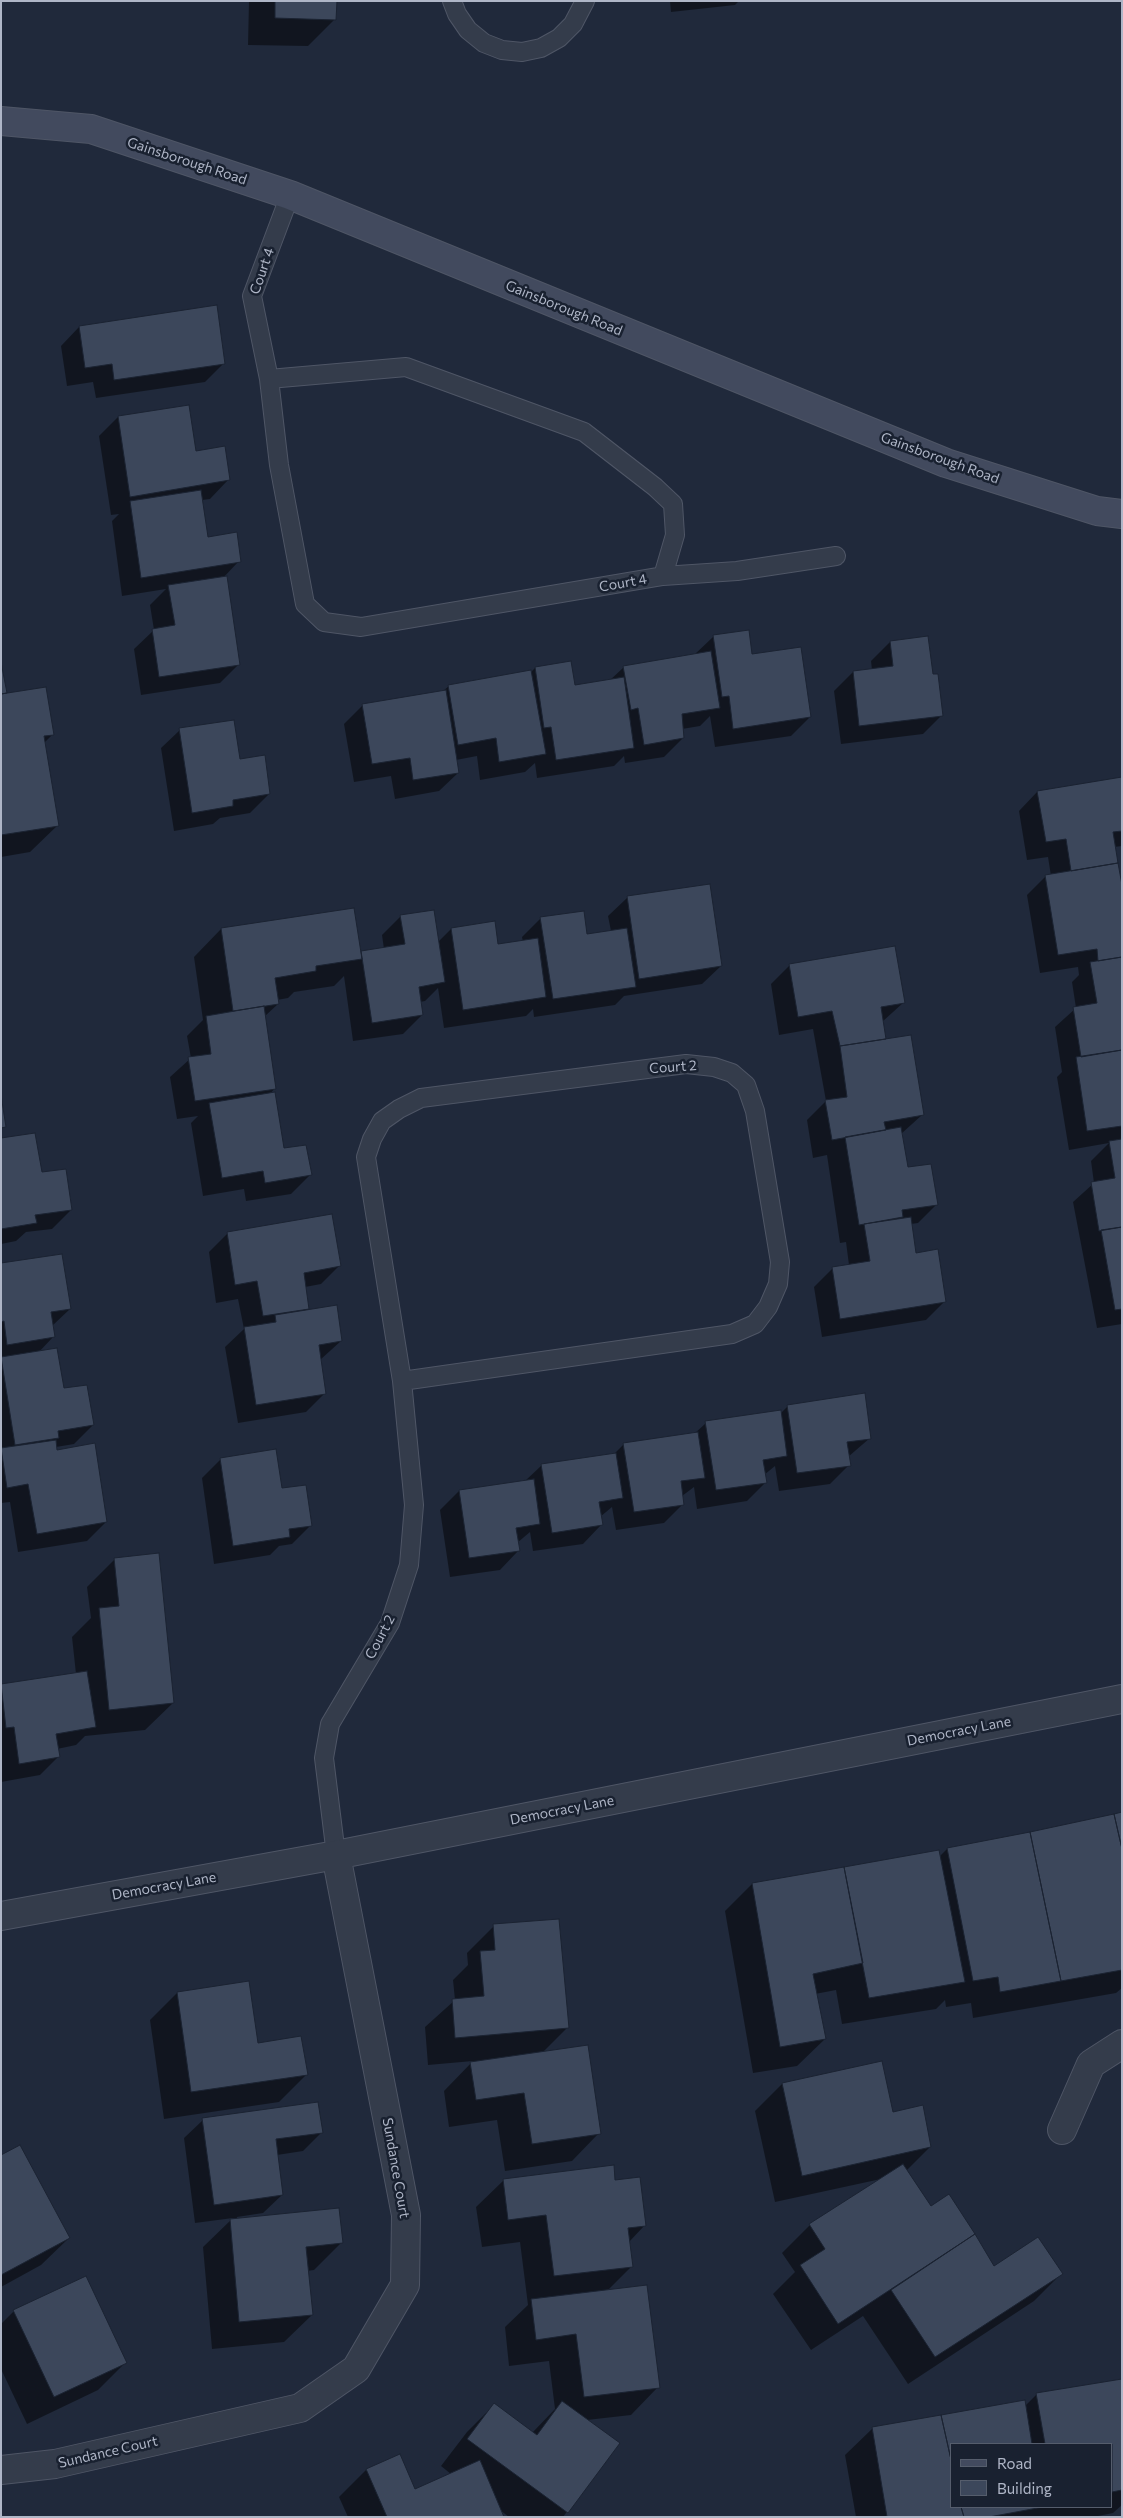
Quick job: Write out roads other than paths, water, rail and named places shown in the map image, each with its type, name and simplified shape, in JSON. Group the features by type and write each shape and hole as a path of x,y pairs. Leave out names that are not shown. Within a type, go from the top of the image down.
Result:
{"street":[{"name":"Gainsborough Road","path":"1,121 91,129 290,195 946,463 1097,511 1122,514"},
{"name":"Democracy Lane","path":"1,1916 336,1855 1122,1699"},
{"name":"Sundance Court","path":"1,2470 56,2464 300,2408 356,2369 406,2285 406,2215 336,1855"},
{"path":"1062,2130 1091,2064 1122,2044"}],"lane":[{"path":"452,1 457,14 468,30 484,43 502,50 522,52 542,48 559,38 574,24 585,1"},
{"name":"Court 4","path":"269,379 406,367 584,432 655,487 673,504 675,534 663,576 361,627 324,622 305,604 279,465 269,379 252,296 290,195"},
{"path":"663,576 737,571 836,556"},
{"name":"Court 2","path":"336,1855 324,1758 330,1724 390,1623 409,1565 414,1505 402,1381 366,1157 382,1121 399,1108 421,1098 686,1064 714,1067 732,1073 746,1085 755,1111 780,1262 778,1284 768,1308 755,1324 732,1334 402,1381"}]}
